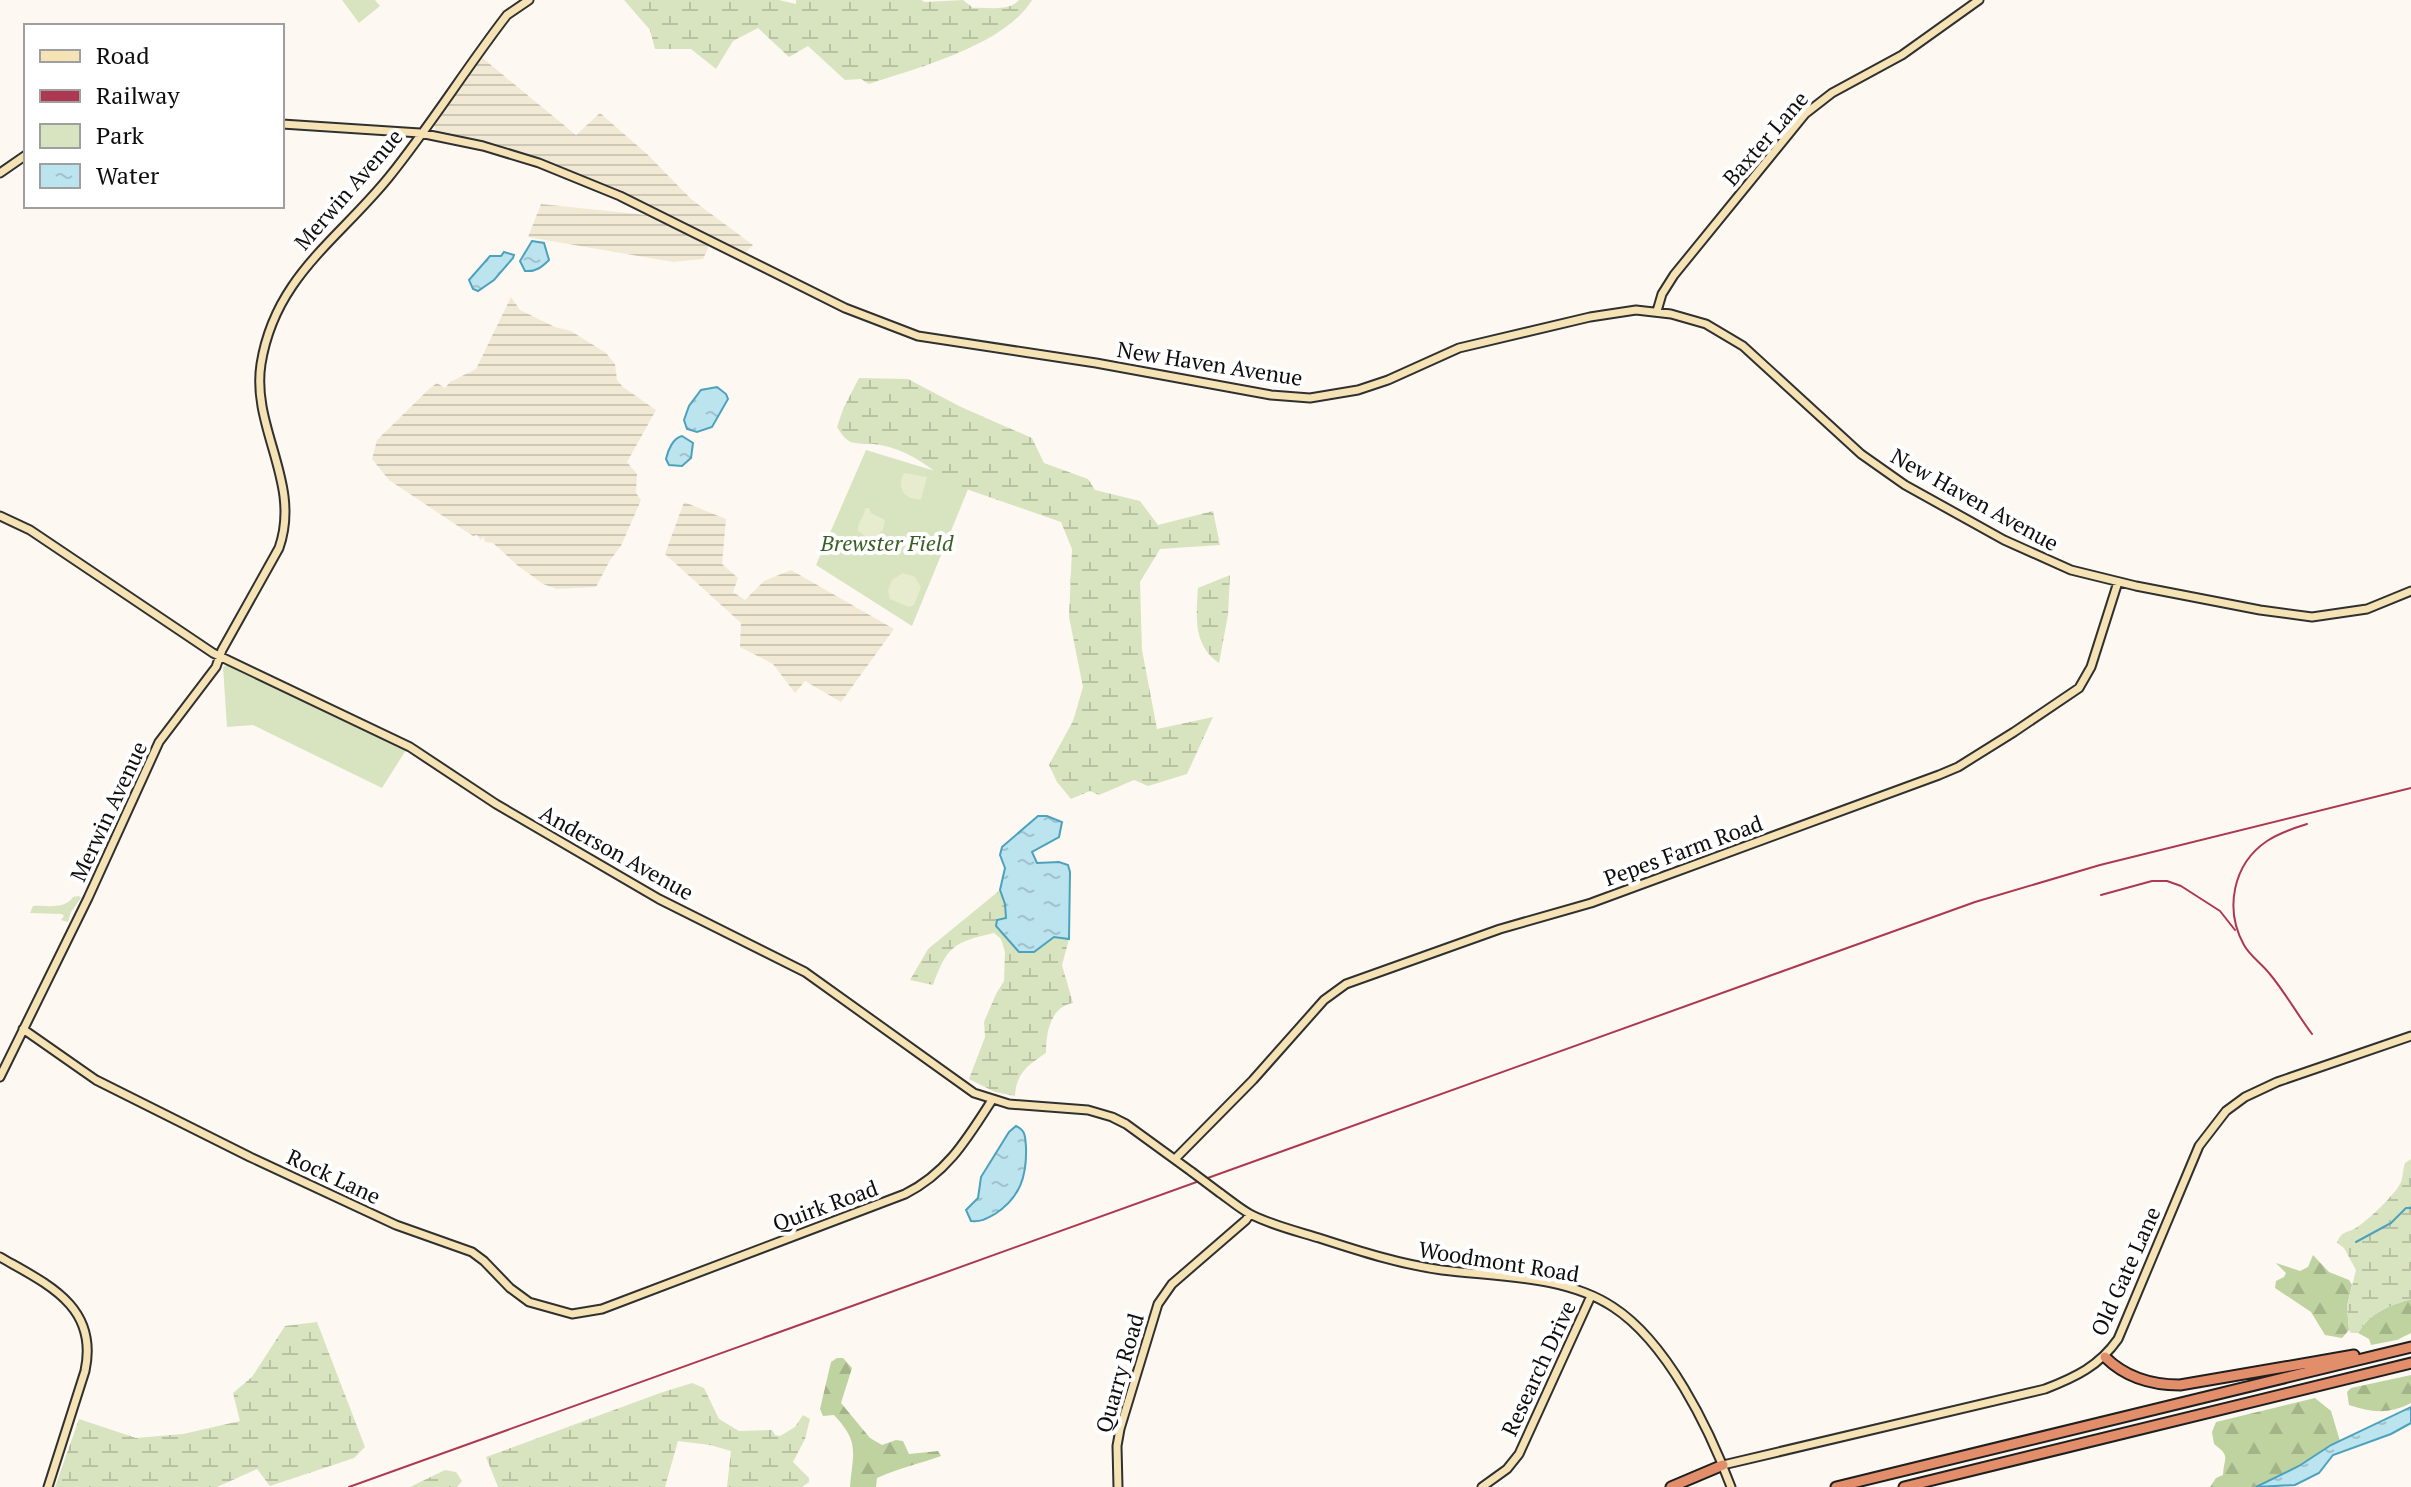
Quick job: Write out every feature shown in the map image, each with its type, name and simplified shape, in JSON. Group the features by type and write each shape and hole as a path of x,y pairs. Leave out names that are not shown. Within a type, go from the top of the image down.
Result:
{"highway":[{"path":"1836,1487 2314,1367 2408,1348"},
{"path":"2105,1357 2116,1367 2138,1378 2168,1385 2314,1367"},
{"path":"1904,1487 2411,1363"},
{"path":"1931,1487 2042,1454"},
{"path":"1671,1487 1723,1465"}],"main road":[{"name":"Merwin Avenue","path":"0,1077 88,898 159,742 216,667 285,532 284,493 260,393 261,364 284,296 303,269 386,180 507,15 529,0"},
{"name":"Baxter Lane","path":"1657,311 1662,294 1674,275 1805,114 1832,93 1902,55 1979,0"},
{"name":"New Haven Avenue","path":"284,124 420,133 512,154 581,178 845,308 900,331 953,344 1096,363 1264,394 1310,398 1338,394 1378,383 1449,352 1482,342 1609,313 1657,311 1696,320 1736,340 1777,374 1861,454 1905,485 2029,552 2071,570 2260,610 2312,617 2367,609 2411,591"},
{"path":"0,173 24,156"},
{"name":"Anderson Avenue","path":"0,516 30,530 219,656 410,747 496,804 659,899 805,972 956,1081 992,1100 1017,1106 1088,1110 1112,1117 1220,1193"},
{"name":"Pepes Farm Road","path":"1175,1159 1220,1115 1324,1000 1346,984 1500,929 1591,903 1925,780 1968,761 2083,683 2118,582"},
{"name":"Rock Lane","path":"23,1029 96,1080 250,1157 396,1225 472,1252 515,1293 535,1305 578,1314 602,1309 635,1296"},
{"name":"Old Gate Lane","path":"1723,1465 2045,1389 2086,1372 2105,1357 2128,1319 2199,1146 2226,1111 2245,1097 2277,1082 2411,1036"},
{"name":"Quirk Road","path":"635,1296 919,1187 936,1176 955,1157 992,1100"},
{"name":"Woodmont Road","path":"1220,1193 1250,1214 1291,1230 1410,1265 1562,1285 1615,1308 1633,1323 1676,1375 1698,1412 1731,1487"},
{"name":"Quarry Road","path":"1118,1487 1117,1446 1120,1429 1156,1308 1172,1284 1250,1214"},
{"path":"0,1257 62,1295 77,1312 87,1335 85,1371 48,1487"},
{"name":"Research Drive","path":"1482,1487 1507,1469 1519,1454 1591,1296"}],"shaded area":[{"path":"480,56 576,135 600,113 647,154 691,199 753,245 745,253 652,207 545,160 437,132 433,124"},
{"path":"541,204 647,215 709,246 703,259 673,262 528,237"},
{"path":"511,297 520,310 571,331 606,353 615,364 617,380 623,387 656,410 627,462 637,474 636,493 641,500 621,546 596,587 557,589 543,584 493,543 485,542 483,536 481,540 477,535 473,536 389,480 372,459 377,440 430,388 437,383 445,388 450,382 476,369"},
{"path":"684,502 726,519 722,564 738,578 733,592 745,600 764,581 791,570 894,629 841,702 805,681 795,693 773,664 740,647 741,623 665,554"}],"green space":[{"path":"342,0 375,0 380,6 359,23"},
{"path":"624,0 779,0 796,4 796,0 963,0 973,8 1004,8 1019,0 1032,0 1002,30 981,42 935,62 869,84 861,79 845,80 808,46 789,57 758,28 733,41 716,69 691,49 655,49 650,30"},
{"path":"859,378 908,379 961,407 1032,438 1044,463 1088,479 1095,490 1140,501 1158,525 1213,511 1220,545 1160,549 1140,582 1142,650 1157,729 1213,717 1187,774 1148,786 1134,780 1099,795 1090,791 1071,799 1057,782 1049,765 1073,721 1083,687 1069,617 1072,549 1061,522 946,482 924,464 898,450 851,442 837,427"},
{"name":"Brewster Field","path":"866,450 971,482 912,626 816,565"},
{"path":"904,473 927,477 921,499 906,496 901,484"},
{"path":"865,508 885,520 883,530 875,537 858,531"},
{"path":"919,531 936,538 927,555 918,555 912,548 912,539"},
{"path":"903,573 915,577 921,587 914,605 909,607 890,599 888,590 892,580"},
{"path":"1230,575 1228,615 1219,663 1204,648 1200,639 1198,588"},
{"path":"227,665 406,750 382,788 253,725 227,727 223,667"},
{"path":"1000,890 1006,919 1034,952 1054,937 1069,939 1062,965 1073,1003 1065,1005 1054,1015 1048,1029 1046,1053 1024,1070 1015,1096 995,1092 969,1079 985,1037 984,1022 1004,981 1005,952 1001,939 994,933 961,943 948,954 933,985 910,980 928,949"},
{"path":"79,896 81,898 68,922 61,920 62,914 30,913 33,906 65,904"},
{"path":"2411,1159 2411,1299 2381,1311 2358,1333 2351,1333 2347,1306 2356,1270 2344,1248 2337,1243 2342,1234 2356,1228 2393,1194 2401,1182 2405,1163"},
{"path":"2313,1255 2329,1272 2349,1280 2352,1285 2347,1306 2349,1330 2342,1338 2325,1335 2311,1312 2275,1288 2276,1281 2286,1273 2276,1263 2300,1271 2308,1267"},
{"path":"2411,1299 2411,1333 2397,1340 2371,1345 2369,1339 2358,1333 2381,1311"},
{"path":"317,1322 365,1447 354,1458 270,1486 257,1469 217,1487 55,1487 79,1419 136,1438 183,1434 240,1421 233,1393 252,1377 285,1326"},
{"path":"843,1358 852,1368 841,1403 870,1438 882,1445 903,1441 909,1454 938,1451 941,1456 877,1478 876,1487 850,1487 853,1448 848,1433 834,1415 823,1416 820,1409 831,1362"},
{"path":"2411,1375 2411,1403 2381,1411 2349,1405 2347,1392 2351,1388"},
{"path":"692,1383 704,1388 719,1419 739,1431 772,1430 780,1436 795,1427 803,1415 810,1419 805,1439 793,1462 809,1478 809,1482 802,1487 727,1487 731,1451 678,1441 665,1487 498,1487 486,1457"},
{"path":"2315,1398 2331,1411 2340,1441 2256,1487 2210,1487 2216,1478 2223,1475 2225,1460 2223,1452 2214,1444 2212,1432 2216,1422"},
{"path":"445,1470 456,1472 462,1481 457,1487 410,1487"}],"water":[{"path":"532,241 544,243 549,260 532,271 525,271 520,261"},
{"path":"504,252 514,255 513,258 494,280 478,291 473,289 469,280 490,256 501,256"},
{"path":"717,387 728,399 712,427 697,432 687,429 684,420 689,406 701,390"},
{"path":"682,436 693,443 691,458 682,466 669,465 666,459 670,448"},
{"path":"1038,816 1062,822 1059,837 1032,852 1037,863 1059,862 1068,865 1069,939 1054,937 1034,952 1019,952 996,926 997,920 1006,918 1000,890 1005,868 1000,855 1002,847"},
{"path":"1016,1126 1023,1132 1026,1147 1020,1185 1004,1208 983,1220 971,1221 966,1210 978,1198 981,1177"},
{"path":"2411,1407 2411,1423 2391,1434 2333,1455 2319,1473 2295,1485 2256,1487 2299,1466 2331,1445"}],"waterway":[{"path":"2356,1242 2391,1223 2406,1208 2411,1208"}],"railway":[{"path":"349,1487 1975,902 2100,865 2411,788"},
{"path":"2307,824 2267,841 2246,862 2235,888 2234,917 2249,953 2275,980 2312,1034"},
{"path":"2101,895 2152,881 2167,881 2181,886 2220,911 2235,930"}]}
